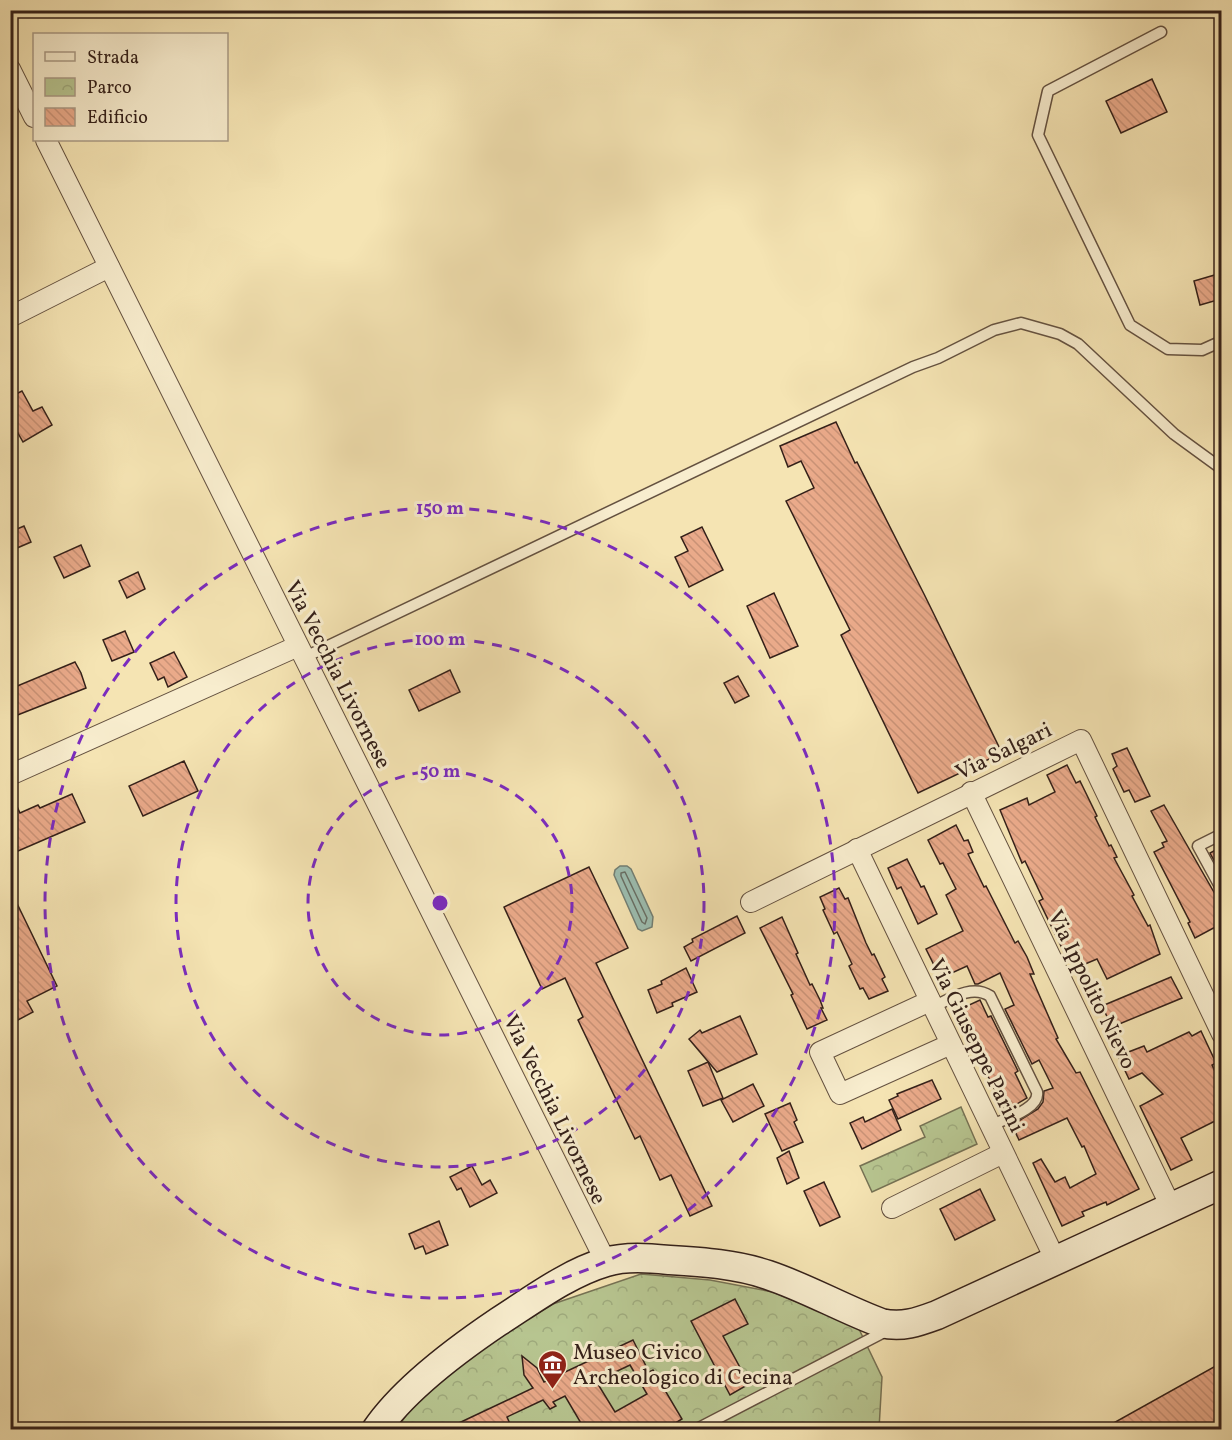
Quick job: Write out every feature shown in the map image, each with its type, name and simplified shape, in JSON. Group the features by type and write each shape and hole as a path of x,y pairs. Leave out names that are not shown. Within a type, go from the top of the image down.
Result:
{"street":[{"path":"10,69 33,115"},
{"name":"Via Vecchia Livornese","path":"46,141 606,1262"},
{"path":"10,318 109,267"},
{"path":"10,775 301,652"},
{"name":"Via Salgari","path":"751,902 1081,740 1221,1034"},
{"name":"Via Ippolito Nievo","path":"971,792 1171,1207"},
{"name":"Via Giuseppe Parini","path":"857,849 1056,1261"},
{"path":"932,1004 820,1052 840,1094 951,1044"},
{"path":"892,1208 1003,1153"},
{"path":"376,1430 387,1413 413,1387 486,1330 545,1291 606,1262 650,1258 709,1262 731,1266 766,1274 862,1316 894,1326 918,1322 937,1315 1221,1184"}],"lane":[{"path":"1161,32 1048,92 1038,135 1130,325 1168,350 1202,350 1221,341"},
{"path":"301,652 994,330 1021,324 1060,334 1078,344 1174,434 1221,468"},
{"path":"1221,834 1197,846 1221,890"},
{"path":"932,1004 967,992 984,992 990,996 1032,1082 1038,1097 1035,1103 990,1126"},
{"path":"695,1430 894,1326"}],"green space":[{"path":"961,1107 977,1144 872,1192 860,1166 925,1137 920,1126"},
{"path":"641,1274 710,1280 773,1292 858,1327 882,1377 879,1429 396,1430 411,1408 478,1349 553,1304"}],"water":[{"path":"620,866 627,866 631,869 653,917 652,927 642,931 638,929 614,875 615,870"}],"building":[{"path":"1152,79 1167,112 1121,133 1106,101"},
{"path":"1218,274 1221,299 1200,305 1194,281"},
{"path":"22,391 33,411 42,407 52,425 23,442 10,419 10,397"},
{"path":"836,422 1002,753 918,793 841,635 850,630 786,501 814,488 801,461 788,467 780,446"},
{"path":"24,526 31,542 10,551 10,532"},
{"path":"702,527 723,570 689,587 675,557 688,551 681,537"},
{"path":"81,545 90,566 64,578 54,557"},
{"path":"138,572 145,589 127,598 119,581"},
{"path":"774,593 798,646 770,658 747,606"},
{"path":"125,631 134,652 112,661 103,640"},
{"path":"174,652 187,677 168,687 164,677 158,680 150,663"},
{"path":"75,662 86,688 15,716 10,707 10,689"},
{"path":"450,670 460,692 419,711 409,690"},
{"path":"738,676 749,696 735,703 724,683"},
{"path":"1127,748 1150,796 1135,802 1129,790 1124,792 1113,769 1117,766 1112,754"},
{"path":"184,761 198,791 143,816 129,786"},
{"path":"1067,765 1076,783 1080,781 1109,846 1111,845 1117,857 1114,858 1134,895 1132,896 1148,926 1150,925 1160,954 1107,979 1097,959 1078,967 1072,954 1066,956 1039,901 1043,899 1025,861 1022,863 1000,810 1027,798 1029,805 1055,792 1047,775"},
{"path":"10,791 20,813 38,805 40,808 72,794 85,822 18,851 10,834"},
{"path":"1164,805 1215,894 1221,897 1221,924 1195,938 1188,923 1190,922 1154,852 1164,847 1162,843 1167,841 1151,811"},
{"path":"956,825 964,841 968,840 973,852 968,854 984,887 986,886 1015,943 1018,941 1027,957 1034,974 1030,974 1058,1038 1056,1039 1076,1073 1080,1072 1139,1189 1107,1205 1106,1202 1082,1212 1084,1216 1062,1226 1033,1163 1041,1159 1055,1182 1065,1177 1070,1188 1096,1174 1084,1146 1082,1147 1067,1118 1019,1140 1012,1125 1038,1109 1043,1102 1044,1091 1053,1088 1039,1060 1032,1064 1005,1009 1014,1005 1000,973 978,984 975,984 967,966 943,977 926,949 963,931 946,895 956,889 928,840"},
{"path":"1221,847 1221,873 1210,853"},
{"path":"907,859 921,887 924,886 937,914 918,924 901,887 897,889 888,868"},
{"path":"589,867 628,948 596,963 712,1206 690,1216 671,1175 660,1180 640,1136 635,1139 578,1020 583,1017 565,978 542,989 504,907"},
{"path":"839,888 845,899 848,898 866,943 885,977 882,979 888,991 869,999 863,988 860,989 849,966 852,964 837,932 834,934 823,910 825,909 820,897"},
{"path":"10,889 57,986 27,1001 33,1012 18,1020 10,1005"},
{"path":"737,916 745,933 691,961 684,947 693,942 692,939"},
{"path":"782,917 798,953 796,954 810,985 812,984 820,1000 827,1020 807,1029 791,995 793,994 760,928"},
{"path":"686,968 697,992 672,1003 673,1006 657,1013 648,990 662,984 661,981"},
{"path":"1171,977 1182,998 1112,1027 1102,1006"},
{"path":"980,1000 988,1017 991,1016 1018,1071 1015,1073 1027,1098 1005,1111 956,1011"},
{"path":"740,1016 757,1054 717,1072 689,1039 700,1030 702,1033"},
{"path":"1201,1031 1216,1063 1212,1065 1221,1084 1221,1115 1216,1117 1217,1120 1181,1138 1192,1160 1171,1170 1140,1106 1163,1094 1142,1073 1129,1079 1118,1056 1144,1046 1147,1052 1189,1032 1192,1036"},
{"path":"708,1062 723,1098 703,1106 688,1071"},
{"path":"932,1080 941,1099 898,1119 889,1100 898,1096 897,1094"},
{"path":"753,1084 764,1106 733,1122 721,1100"},
{"path":"790,1103 797,1120 794,1122 803,1142 782,1151 765,1114"},
{"path":"892,1109 901,1130 862,1149 850,1123 863,1117 865,1122"},
{"path":"789,1151 799,1178 787,1184 777,1158"},
{"path":"472,1166 482,1185 490,1180 497,1193 470,1207 461,1188 457,1190 450,1177"},
{"path":"824,1182 840,1217 820,1226 804,1191"},
{"path":"980,1189 995,1220 955,1240 940,1209"},
{"path":"439,1221 448,1245 426,1254 423,1246 415,1249 409,1234"},
{"path":"735,1299 748,1324 723,1336 749,1384 730,1395 691,1321"},
{"path":"633,1340 649,1372 653,1370 682,1419 664,1430 585,1430 565,1396 553,1402 556,1406 550,1409 543,1400 507,1417 511,1426 502,1430 444,1430 533,1388 524,1375 522,1356 537,1368 544,1382","holes":["630,1365 647,1394 615,1412 596,1381"]},
{"path":"1221,1363 1221,1418 1201,1430 1101,1430"}],"place":[{"name":"Museo Civico Archeologico di Cecina","path":"552,1390"}]}
